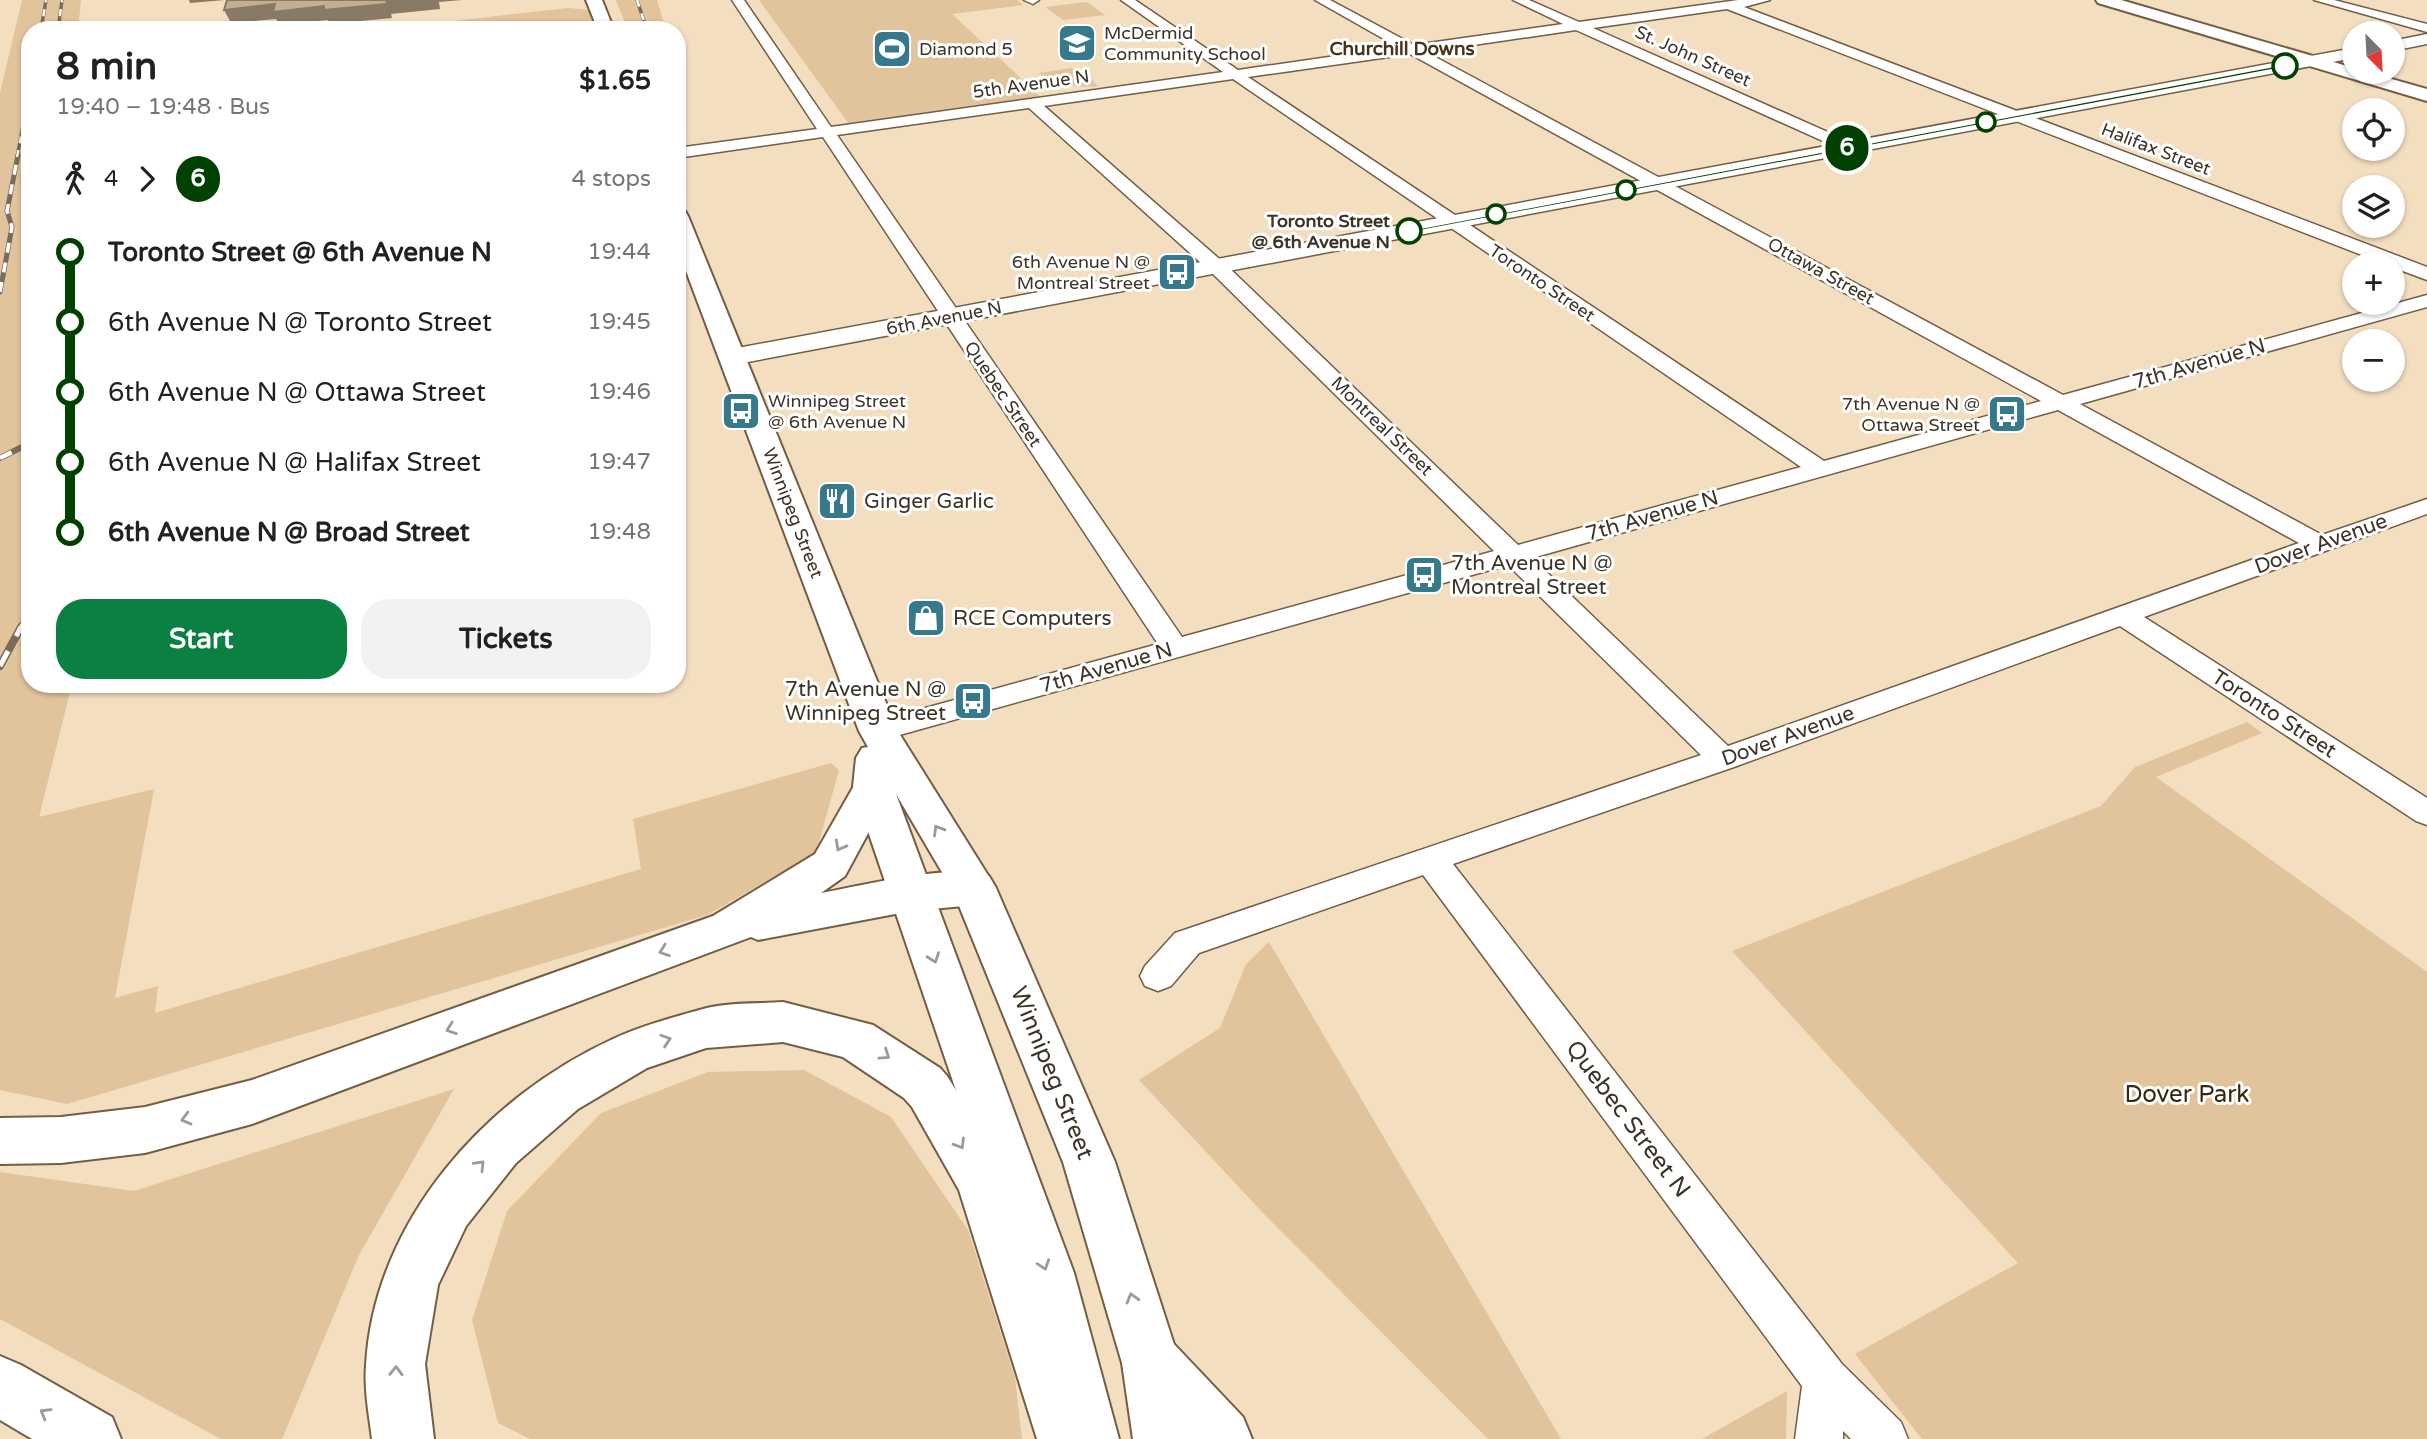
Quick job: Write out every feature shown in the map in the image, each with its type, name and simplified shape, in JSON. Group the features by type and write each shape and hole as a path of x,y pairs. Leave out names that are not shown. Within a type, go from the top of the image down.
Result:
{"main road":[{"path":"594,0 602,21"},
{"path":"2104,0 2320,60 2342,63"},
{"path":"2128,0 2427,95"},
{"path":"2405,81 2427,87"},
{"name":"Winnipeg Street","path":"686,239 878,732 974,888 1089,1162 1124,1268 1151,1363 1164,1439"},
{"name":"Winnipeg Street","path":"878,732 873,787 1046,1273 1088,1439"},
{"path":"729,928 830,865 873,787"},
{"path":"0,1141 61,1140 145,1130 252,1102 729,928 911,894 974,888"},
{"path":"403,1439 394,1373 413,1275 435,1228 472,1174 524,1120 578,1080 651,1045 708,1027 762,1021 811,1027 860,1040 884,1053 925,1085 981,1178 1068,1439"},
{"path":"1151,1363 1221,1439"},
{"path":"0,1386 90,1439"}],"street":[{"name":"Quebec Street","path":"738,0 1176,649"},
{"name":"Toronto Street","path":"1127,0 1452,223 1820,469"},
{"name":"Ottawa Street","path":"1321,0 2320,544"},
{"name":"St. John Street","path":"1519,0 1851,148"},
{"name":"5th Avenue N","path":"686,152 1579,26 1721,3 1764,0"},
{"path":"2320,0 2427,28"},
{"name":"Halifax Street","path":"1721,3 2427,274"},
{"path":"2405,43 2427,39"},
{"name":"6th Avenue N","path":"732,358 2342,55"},
{"name":"Montreal Street","path":"1032,103 1217,267 1723,759"},
{"name":"7th Avenue N","path":"878,732 2427,301"},
{"name":"Dover Avenue","path":"1158,976 1187,943 1723,759 2427,506"},
{"name":"Toronto Street","path":"2122,615 2427,813"},
{"name":"Quebec Street N","path":"1430,859 1826,1380 1884,1439"},
{"path":"1819,1439 1826,1380"}],"green space":[{"path":"22,0 81,0 79,21 21,21 21,693 70,693 39,817 154,789 115,998 158,986 155,1013 641,869 633,819 831,763 839,770 816,853 707,915 67,1104 0,1090 0,93"},
{"path":"616,0 657,0 663,21 624,21"},
{"path":"759,0 1017,0 1023,5 952,14 1041,97 849,124"},
{"path":"1087,2 1105,15 1063,20 1045,7"},
{"path":"568,8 590,10 593,21 454,21"},
{"path":"1071,68 1089,77 1098,86 1067,85 1039,73"},
{"name":"Dover Park","path":"2247,722 2262,733 2156,777 2427,972 2427,1439 1922,1439 1855,1354 2018,1263 1732,951 2101,806 2135,767"},
{"path":"1269,942 1561,1439 1488,1439 1264,1214 1139,1080 1220,1028 1246,964"},
{"path":"804,1070 891,1117 968,1230 1015,1378 1022,1439 530,1439 498,1423 472,1320 507,1211 601,1113 708,1072"},
{"path":"454,1089 359,1255 282,1439 221,1439 0,1319 0,1172 134,1191"},
{"path":"1787,1391 1786,1439 1702,1439"}],"building":[{"path":"227,0 386,0 387,4 324,10 324,6 273,12 275,4 224,10"}],"railway":[{"path":"42,21 46,0"},
{"path":"59,21 62,0"},
{"path":"637,0 644,21"},
{"path":"17,157 21,137"},
{"path":"0,292 12,227 7,211 18,155"},
{"path":"0,458 21,448"},
{"path":"0,666 21,627"}],"bus line":[{"name":"6","path":"1409,231 2285,66"}],"place":[{"name":"McDermid Community School","path":"1077,43"},
{"name":"Diamond 5","path":"892,49"},
{"name":"Toronto Street @ 6th Avenue N","path":"1409,231"},
{"name":"6th Avenue N @ Montreal Street","path":"1177,272"},
{"name":"Winnipeg Street @ 6th Avenue N","path":"741,411"},
{"name":"7th Avenue N @ Ottawa Street","path":"2007,414"},
{"name":"Ginger Garlic","path":"837,501"},
{"name":"7th Avenue N @ Montreal Street","path":"1424,575"},
{"name":"RCE Computers","path":"926,618"},
{"name":"7th Avenue N @ Winnipeg Street","path":"973,701"}],"district":[{"name":"Churchill Downs","path":"1402,49"}]}
